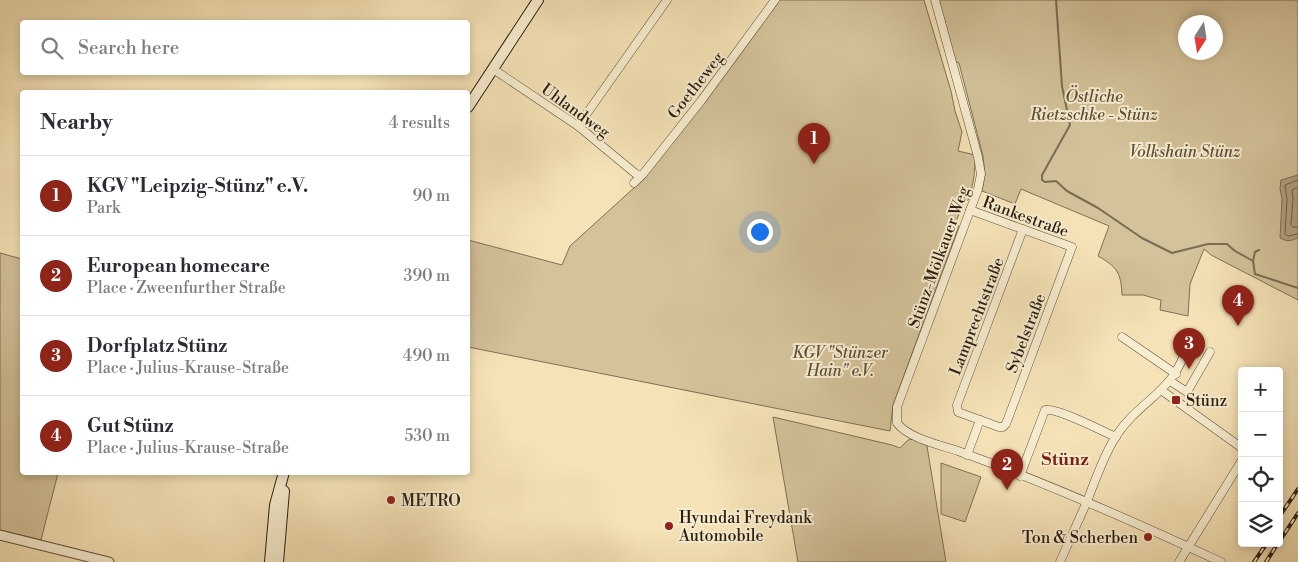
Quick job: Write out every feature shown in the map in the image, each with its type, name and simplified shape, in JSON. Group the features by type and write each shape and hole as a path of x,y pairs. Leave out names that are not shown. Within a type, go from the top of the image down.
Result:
{"main road":[{"path":"470,104 538,0"},
{"path":"270,562 275,505 283,475"},
{"path":"278,562 284,475"}],"street":[{"path":"578,126 667,0"},
{"name":"Stünz-Mölkauer Weg","path":"935,0 981,174 970,210 897,407 897,423 905,432 967,455"},
{"name":"Goetheweg","path":"634,183 701,101 771,1"},
{"name":"Uhlandweg","path":"494,69 578,126 640,176"},
{"name":"Rankestraße","path":"970,210 1072,248"},
{"name":"Lamprechtstraße","path":"980,420 958,412 957,405 1024,229"},
{"name":"Sybelstraße","path":"980,420 1003,427 1072,248"},
{"path":"1122,337 1176,374"},
{"path":"1060,562 1098,473 1116,437 1176,374 1185,354 1188,341"},
{"path":"1170,381 1187,392 1210,352"},
{"path":"1161,390 1238,445"},
{"path":"1020,476 1045,410 1059,412 1116,437"},
{"path":"980,420 967,455 1087,502 1221,562"},
{"path":"1179,562 1238,466"},
{"path":"0,535 109,562"}],"green space":[{"name":"KGV \"Stünzer Hain\" e.V.","path":"779,0 924,0 962,132 958,151 975,155 975,167 968,200 963,202 955,225 959,226 893,405 890,431 470,347 470,241 562,265 570,246 635,187 731,62 734,63"},
{"name":"Östliche Rietzschke - Stünz","path":"939,0 1298,0 1298,300 1211,255 1204,249 1190,284 1188,316 1160,310 1161,300 1143,295 1122,295 1117,271 1098,256 1109,226 1021,189 1015,204 982,191 985,174 983,156 959,63 956,62"},
{"path":"0,253 20,258 20,475 57,475 41,540 0,530"},
{"path":"773,417 900,448 908,440 914,439 927,446 946,562 798,562"},
{"path":"941,463 981,477 965,522 941,514"}],"water":[{"path":"1298,175 1298,238 1287,241 1280,238 1281,180"}],"waterway":[{"path":"1056,0 1062,86 1070,125 1042,175 1042,180 1045,182 1056,181 1067,191 1098,208 1142,238 1172,253 1208,244 1227,244 1253,261 1255,274 1298,288"},
{"path":"1253,261 1255,252 1259,250"}],"railway":[{"path":"1283,511 1298,489"},
{"path":"1283,536 1298,513"},
{"path":"1254,562 1264,547"},
{"path":"1266,562 1275,547"}],"place":[{"name":"KGV \"Leipzig-Stünz\" e.V.","path":"814,164"},
{"name":"Gut Stünz","path":"1238,326"},
{"name":"Dorfplatz Stünz","path":"1189,369"},
{"name":"Stünz","path":"1176,400"},
{"name":"European homecare","path":"1007,490"},
{"name":"METRO","path":"391,500"},
{"name":"Hyundai Freydank Automobile","path":"669,526"},
{"name":"Ton & Scherben","path":"1148,537"}],"district":[{"name":"Stünz","path":"1065,459"}],"park label":[{"name":"Volkshain Stünz","path":"1185,151"}]}
